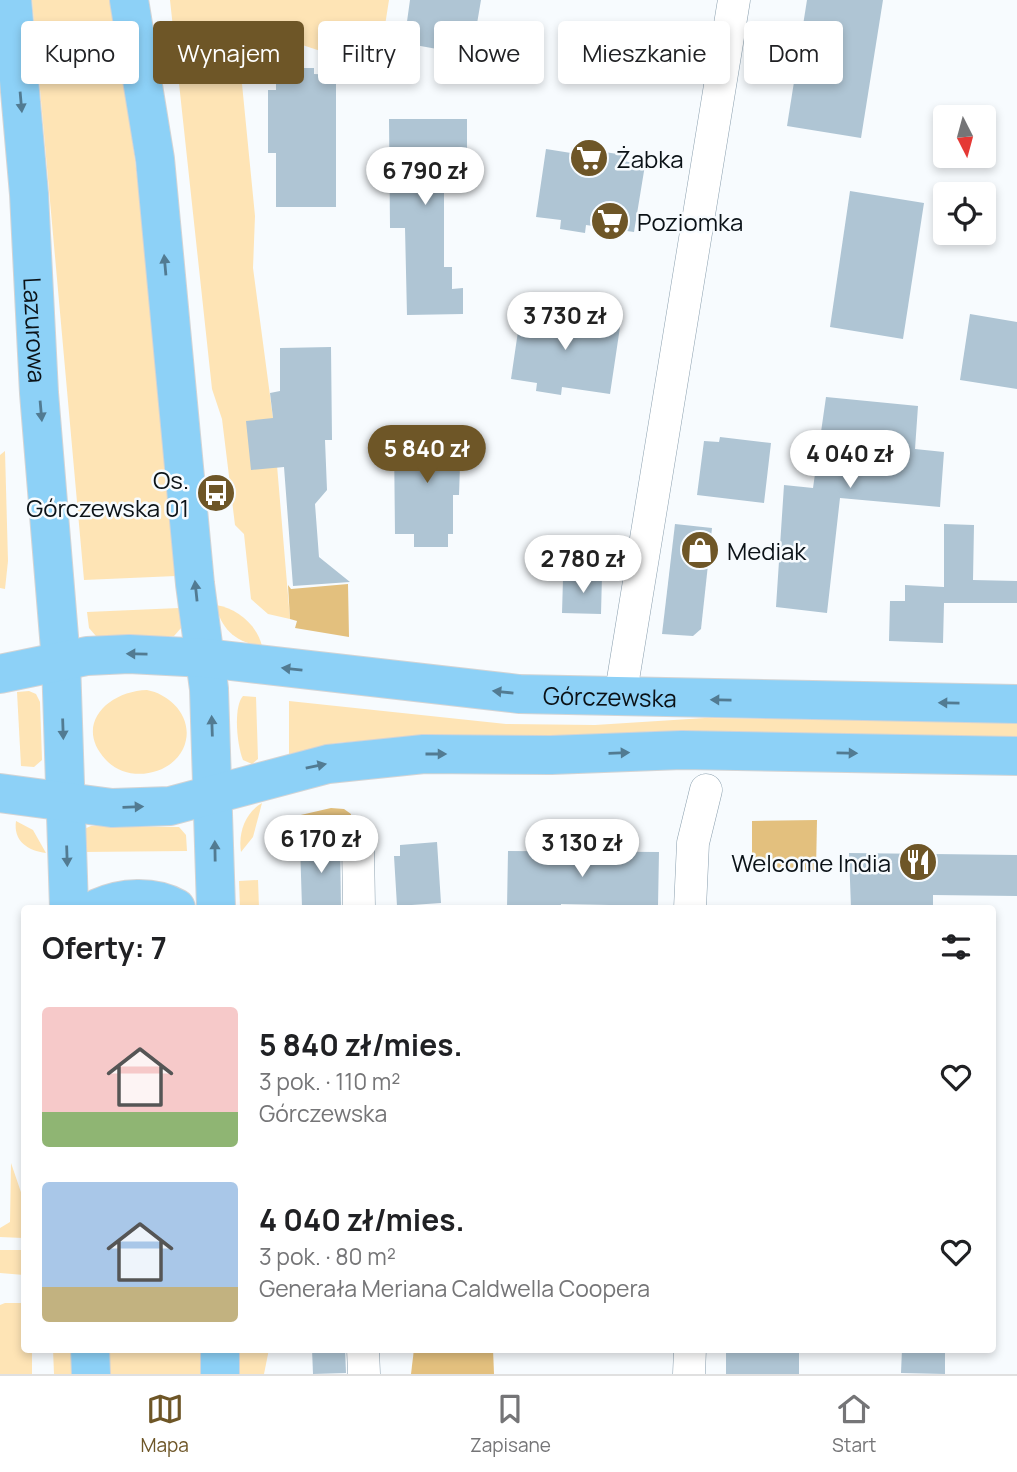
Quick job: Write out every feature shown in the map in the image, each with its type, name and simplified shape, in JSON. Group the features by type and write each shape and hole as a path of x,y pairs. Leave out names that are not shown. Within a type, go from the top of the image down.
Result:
{"main road":[{"name":"Lazurowa","path":"12,0 29,194 39,393 61,661 65,803"},
{"path":"129,0 155,159 196,593 212,716 216,905"},
{"name":"Górczewska","path":"61,661 87,656 129,654 205,658 519,694 1017,704"},
{"path":"0,674 61,661"},
{"name":"Górczewska","path":"65,803 112,808 170,806 280,774 328,764 424,754 551,755 682,750 1017,756"},
{"path":"0,793 65,803 69,905"},
{"path":"108,905 126,900 148,899 167,905"},
{"path":"90,1353 91,1374"},
{"path":"220,1353 220,1374"}],"street":[{"path":"620,698 734,0"},
{"path":"690,905 693,843 706,790"},
{"path":"358,843 359,905"},
{"path":"363,1353 363,1374"},
{"path":"690,1353 690,1374"}],"shaded area":[{"path":"32,0 110,0 114,21 34,21"},
{"path":"170,0 389,0 386,21 318,21 318,50 304,46 304,21 172,21"},
{"path":"40,84 124,84 142,215 157,359 176,576 84,580"},
{"path":"179,84 242,84 255,216 253,268 273,418 290,619 268,614 251,599 244,534 235,525 222,419 212,389"},
{"path":"5,451 8,561 5,589 0,588 0,455"},
{"path":"348,584 349,637 295,628 297,621 290,619 288,585 291,589"},
{"path":"216,605 245,619 256,631 262,646 245,642 232,634 222,622"},
{"path":"179,608 181,628 174,636 96,636 89,628 87,612"},
{"path":"147,690 165,697 180,711 187,729 186,739 177,758 168,765 148,773 125,772 106,760 97,747 93,734 94,723 108,703 119,696"},
{"path":"29,691 36,694 40,702 42,760 34,767 21,766 17,692"},
{"path":"243,696 256,697 258,759 252,764 243,760 239,746 237,717"},
{"path":"289,701 506,724 595,725 705,718 1017,722 1017,738 658,731 571,737 419,736 336,743 289,754"},
{"path":"262,803 253,837 241,852 244,824 251,812"},
{"path":"331,808 344,809 351,814 350,840 283,843 283,827 292,824 292,817"},
{"path":"817,820 816,870 752,870 752,821"},
{"path":"16,821 33,830 46,853 23,844 17,834"},
{"path":"91,826 179,827 186,835 187,851 83,852 84,829"},
{"path":"258,880 259,905 240,905 239,881"},
{"path":"11,1163 21,1192 21,1238 0,1237 0,1228 10,1222"},
{"path":"0,1250 21,1250 21,1275 0,1273"},
{"path":"21,1303 21,1353 32,1353 32,1374 0,1374 0,1305"},
{"path":"53,1353 73,1353 74,1374 54,1374"},
{"path":"107,1353 203,1353 203,1374 108,1374"},
{"path":"237,1353 268,1353 264,1374 238,1374"},
{"path":"414,1353 493,1353 494,1374 411,1374"}],"building":[{"path":"410,0 481,0 477,21 434,21 434,48 420,46 420,21 407,21"},
{"path":"807,0 883,0 861,138 787,126 794,84 843,84 843,21 804,21"},
{"path":"304,68 314,68 314,74 318,74 318,84 336,84 336,207 276,207 276,153 268,153 268,90 276,90 276,84 304,84"},
{"path":"389,119 467,119 467,167 444,167 444,267 452,267 452,289 463,288 463,314 407,315 405,228 390,228"},
{"path":"572,147 624,155 623,161 645,165 634,232 586,225 585,233 560,229 561,220 536,217 546,149 571,153"},
{"path":"850,191 924,203 903,339 830,327"},
{"path":"548,309 599,317 598,323 620,327 610,394 562,387 561,395 536,391 537,383 511,379 521,311 547,315"},
{"path":"970,314 1017,322 1017,389 960,380"},
{"path":"331,347 332,440 325,440 327,490 315,504 319,557 350,582 293,586 284,467 251,470 246,421 273,418 270,393 280,391 280,348"},
{"path":"826,397 918,406 915,449 944,452 940,507 840,498 827,613 776,607 784,485 813,488"},
{"path":"442,425 442,436 461,436 459,495 453,495 453,534 448,534 448,547 414,547 414,534 395,534 394,440 414,440 414,426"},
{"path":"720,437 771,443 764,503 697,495 704,441 719,442"},
{"path":"675,524 712,528 701,629 693,636 662,634"},
{"path":"944,524 974,525 973,580 1017,581 1017,603 944,603 943,643 889,641 890,601 905,601 905,585 944,587"},
{"path":"580,574 602,575 601,614 562,613 563,579 580,580"},
{"path":"340,842 341,905 302,905 300,843"},
{"path":"437,842 441,903 397,905 394,856 400,856 400,845"},
{"path":"508,851 659,852 658,905 507,905"},
{"path":"849,853 1017,855 1017,896 933,895 933,905 851,905"},
{"path":"312,1353 345,1353 346,1373 313,1374"},
{"path":"726,1353 799,1353 799,1374 726,1374"},
{"path":"902,1353 945,1353 945,1374 901,1373"}],"place":[{"name":"Żabka","path":"589,158"},
{"name":"Poziomka","path":"610,221"},
{"name":"Os. Górczewska 01","path":"216,493"},
{"name":"Mediak","path":"700,550"},
{"name":"Welcome India","path":"918,862"}]}
